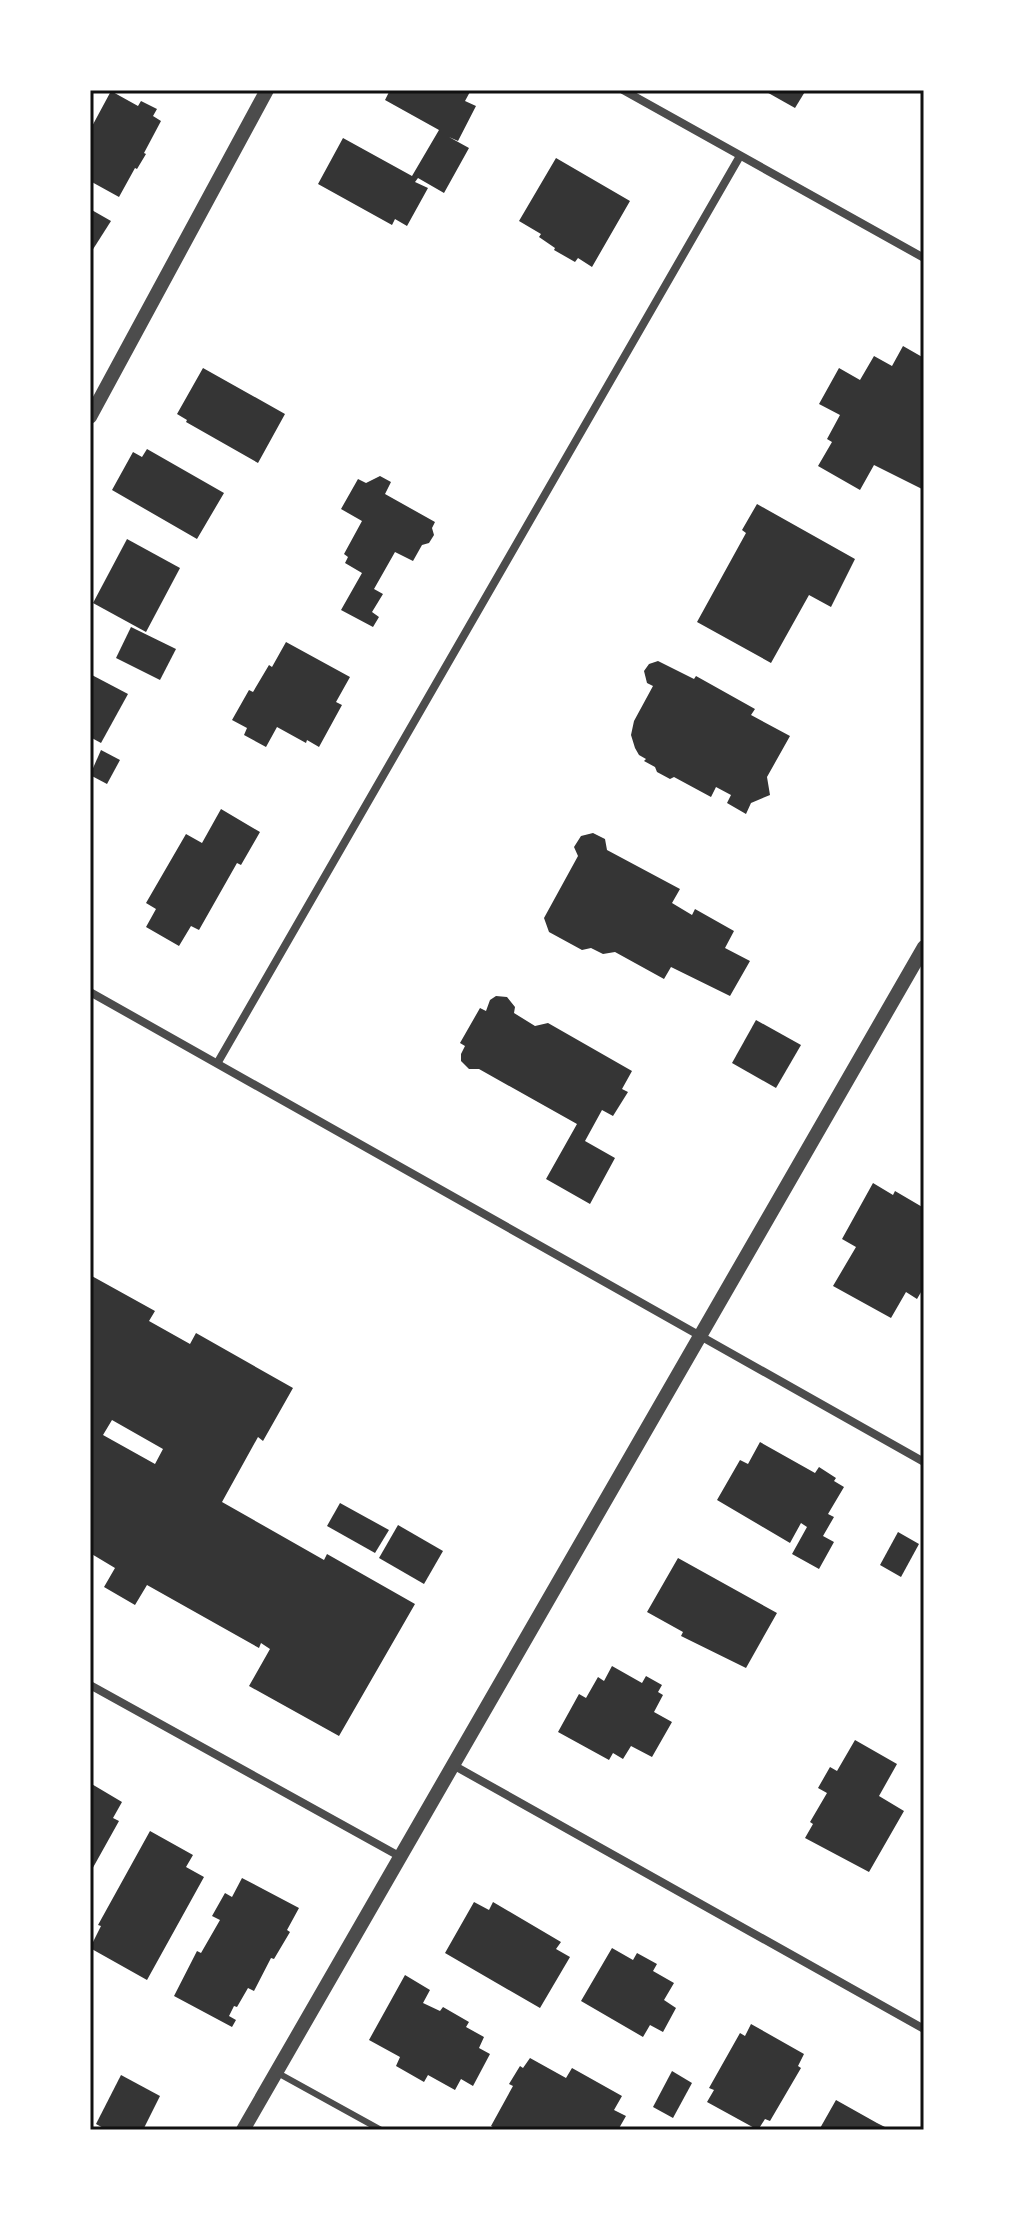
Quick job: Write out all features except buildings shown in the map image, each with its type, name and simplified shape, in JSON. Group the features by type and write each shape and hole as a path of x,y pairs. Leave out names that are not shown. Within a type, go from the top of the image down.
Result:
{"street":[{"path":"90,417 267,90"},
{"path":"623,90 924,258"},
{"path":"218,1062 740,156"},
{"path":"243,2130 924,947"},
{"path":"90,992 924,1462"},
{"path":"90,1685 399,1856"},
{"path":"452,1765 924,2029"}],"lane":[{"path":"276,2072 381,2130"}]}
